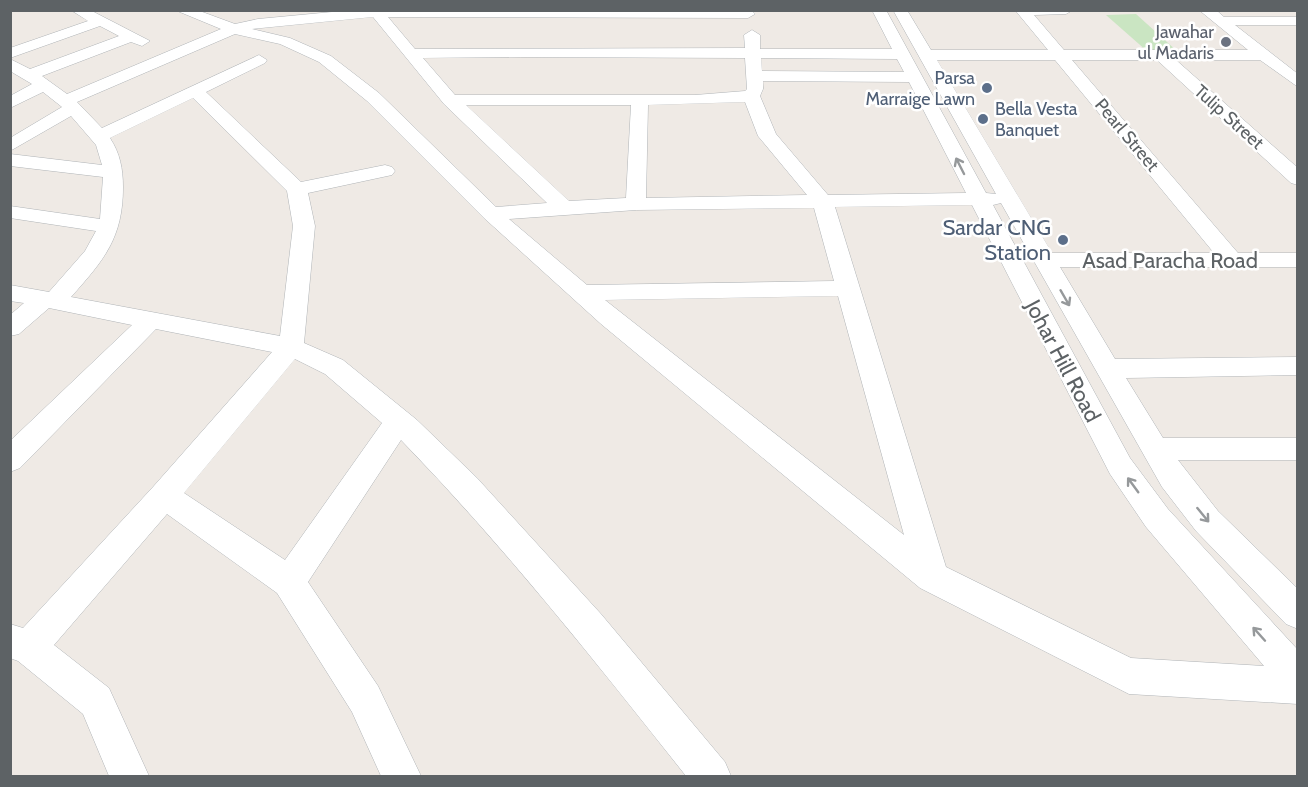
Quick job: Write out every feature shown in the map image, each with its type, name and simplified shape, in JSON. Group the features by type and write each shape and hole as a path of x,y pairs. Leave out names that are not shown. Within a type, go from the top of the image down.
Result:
{"street":[{"path":"78,10 173,55"},
{"path":"182,10 234,29 285,41 324,59 348,75 491,214 581,293 932,577 1129,676 1298,686"},
{"name":"Johar Hill Road","path":"879,10 1009,200 1173,478 1207,521 1298,613"},
{"name":"Johar Hill Road","path":"900,10 914,62 977,199 1120,466 1157,518 1298,678"},
{"path":"1022,11 1066,10"},
{"path":"1206,10 1298,82"},
{"name":"Pearl Street","path":"1022,11 1232,260"},
{"path":"374,12 450,100 564,208"},
{"path":"10,146 69,105 173,55 234,29 258,23 374,12 748,12 755,52 755,90 751,96"},
{"path":"521,52 533,12"},
{"path":"10,53 101,21"},
{"path":"1219,21 1298,21"},
{"path":"10,103 37,79 132,36"},
{"path":"411,54 755,52 914,62"},
{"name":"Tulip Street","path":"1161,55 1298,179"},
{"path":"755,76 914,62 1062,56 1264,55"},
{"path":"98,137 259,60"},
{"path":"10,64 37,79 69,105 98,137 109,154 114,188 109,227 82,271 49,300 10,328"},
{"path":"129,777 96,701 20,644 164,496 291,347 304,226 297,189 195,90"},
{"path":"450,100 640,100 751,96"},
{"path":"751,96 767,136 823,202 932,577"},
{"path":"636,204 640,100"},
{"path":"10,160 112,172"},
{"path":"297,189 386,171"},
{"path":"491,214 636,204 1009,200"},
{"path":"10,212 109,227"},
{"name":"Asad Paracha Road","path":"1043,260 1298,260"},
{"path":"581,293 848,288"},
{"path":"10,293 291,347 334,367 398,421 466,487 589,626 711,777"},
{"path":"10,460 151,320"},
{"path":"1107,369 1298,366"},
{"path":"289,582 398,421"},
{"path":"1155,448 1298,449"},
{"path":"164,496 289,582 365,699 401,777"}],"green space":[{"path":"1136,14 1178,52 1148,52 1106,15"}],"place":[{"name":"Jawahar ul Madaris","path":"1226,42"},
{"name":"Parsa Marraige Lawn","path":"987,88"},
{"name":"Bella Vesta Banquet","path":"983,119"},
{"name":"Sardar CNG Station","path":"1063,240"}]}
